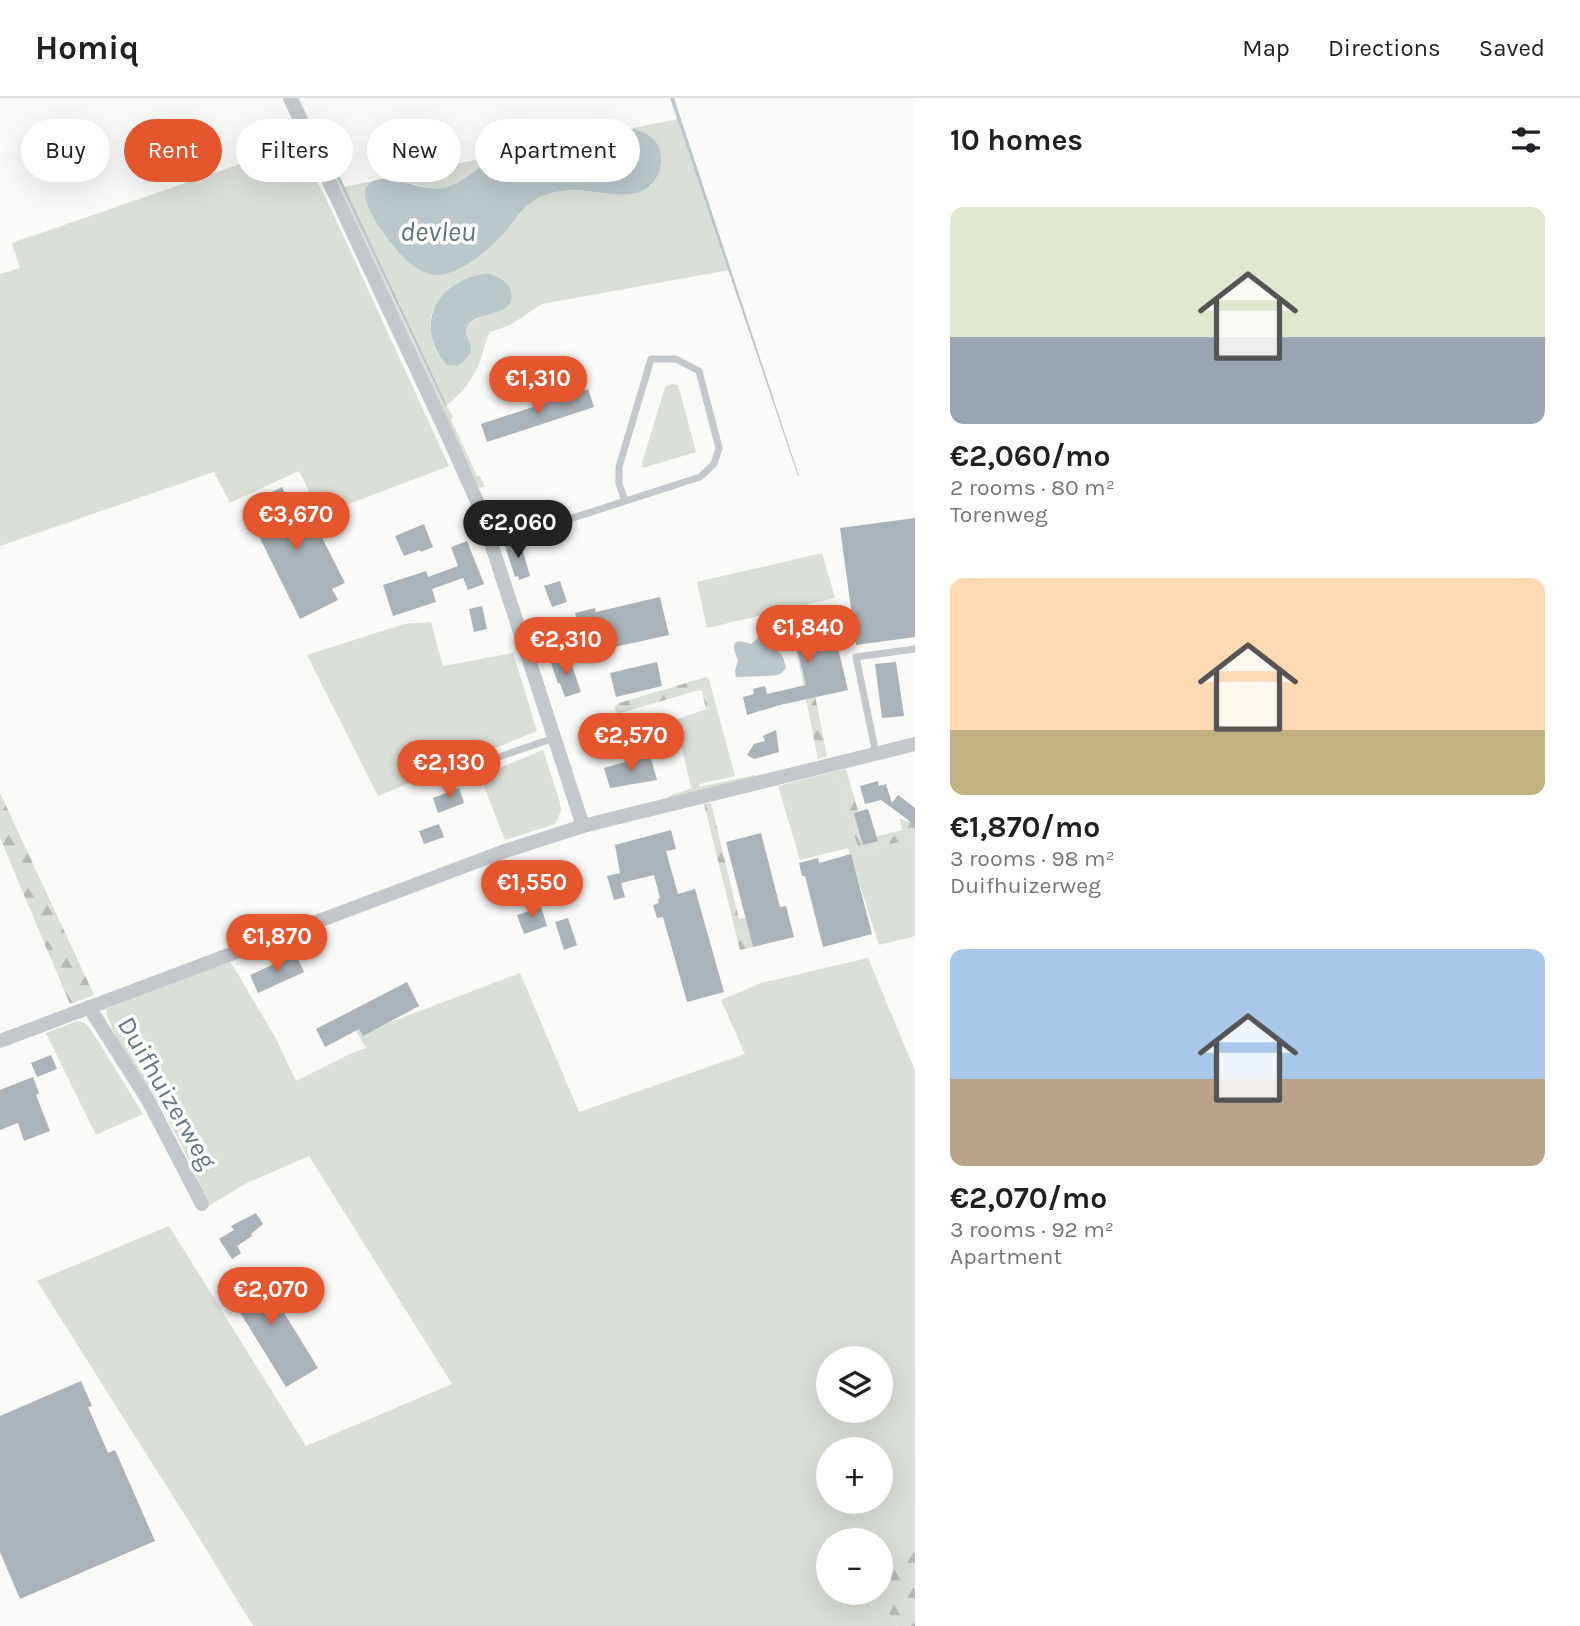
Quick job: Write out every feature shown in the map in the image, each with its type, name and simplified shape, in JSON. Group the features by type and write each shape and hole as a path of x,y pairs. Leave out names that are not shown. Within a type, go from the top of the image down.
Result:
{"street":[{"path":"290,98 479,506 583,826"},
{"name":"Duifhuizerweg","path":"0,1041 502,852 583,826 915,744"},
{"name":"Duifhuizerweg","path":"89,1007 148,1100 202,1204"}],"lane":[{"path":"491,545 700,477 714,464 719,448 699,371 676,359 651,359 619,467 619,484 625,501"},
{"path":"876,754 856,657 915,649"},
{"path":"458,776 484,762 554,738"}],"green space":[{"path":"293,98 299,98 309,119 303,119"},
{"path":"677,119 729,270 542,304 510,325 490,332 479,364 466,387 447,405 343,187 380,182 365,194 372,215 396,250 464,266 491,246 525,208 543,196 577,190 627,194 652,185 650,135 640,131 640,127","holes":["486,273 500,279 507,306 477,319 466,327 468,356 457,366 442,357 436,350 431,324 431,316 439,299 452,287 469,278"]},
{"path":"475,160 475,172 461,180 461,163"},
{"path":"236,165 236,182 317,182 449,466 336,509 335,505 318,509 299,471 230,503 214,472 0,546 0,274 20,268 12,243 188,182 222,182 222,170"},
{"path":"332,182 339,182 445,406 447,405 453,417 451,419 477,476 480,476 485,487 480,488 474,484"},
{"path":"405,182 458,182 450,187 435,189"},
{"path":"678,385 696,452 643,468 642,463 665,387"},
{"path":"822,553 835,598 707,628 697,582"},
{"path":"800,620 827,756 818,759 791,623"},
{"path":"431,622 443,666 513,653 537,731 378,796 307,655 404,624"},
{"path":"706,677 709,679 716,706 706,709 702,691 699,690 617,714 616,704"},
{"path":"716,706 735,776 700,784 699,787 755,775 757,779 669,798 668,796 693,788 675,720"},
{"path":"543,750 561,811 555,824 505,840 480,776"},
{"path":"846,769 866,839 902,830 900,818 907,822 915,811 915,838 859,852 836,771"},
{"path":"836,771 859,852 915,838 915,936 879,945 848,848 800,860 778,786"},
{"path":"0,793 94,995 70,1004 0,838"},
{"path":"711,803 739,919 746,918 753,947 740,950 704,804"},
{"path":"868,958 915,1071 915,1547 893,1556 893,1528 816,1528 816,1605 885,1605 897,1626 253,1626 37,1281 169,1226 306,1446 452,1384 309,1156 247,1183 210,1205 163,1112 114,1033 106,1009 230,961 274,1035 296,1081 366,1048 351,1022 380,1026 520,973 579,1112 745,1054 721,1000 761,983"},
{"path":"77,1021 85,1023 93,1033 143,1114 96,1135 46,1033"},
{"path":"915,1547 915,1626 897,1626 885,1605 893,1605 893,1556"}],"water":[{"path":"670,98 674,98 799,476 798,476"},
{"name":"devleu","path":"640,131 653,138 660,151 661,161 658,174 642,191 619,194 571,190 544,196 526,207 501,237 465,266 436,275 415,267 388,240 372,215 365,192 368,185 373,182 403,182 441,188 461,182 475,171 475,182 640,182"},
{"path":"339,182 342,182 447,405 445,406"},
{"path":"486,273 508,284 511,300 502,310 473,320 468,325 466,330 470,354 457,366 447,365 434,345 431,319 434,308 446,291 464,280"},
{"path":"772,635 786,668 777,675 736,677 738,660 735,643 751,644 760,636"}],"building":[{"path":"588,389 594,407 487,442 481,424"},
{"path":"282,487 293,510 305,504 345,583 332,589 338,600 300,619 244,506"},
{"path":"915,518 915,637 856,645 840,528"},
{"path":"424,524 433,547 404,556 395,536"},
{"path":"467,541 484,584 468,590 463,578 432,589 436,602 393,616 383,585 426,571 428,577 458,566 451,547"},
{"path":"520,541 530,576 519,580 518,576 515,577 505,546"},
{"path":"560,581 567,602 552,607 544,586"},
{"path":"660,597 669,635 605,649 602,638 591,640 589,631 581,633 575,613 595,608 596,612"},
{"path":"482,606 487,629 474,632 469,609"},
{"path":"829,610 848,690 747,715 743,697 754,694 753,689 765,686 767,694 806,685 790,619"},
{"path":"569,657 581,692 565,697 551,663"},
{"path":"657,662 662,686 616,697 610,673"},
{"path":"896,662 904,716 882,718 875,664"},
{"path":"622,719 626,735 612,739 610,732 593,738 590,728"},
{"path":"776,730 779,752 754,759 747,755 754,744 765,741 763,736"},
{"path":"650,755 657,780 610,788 604,768"},
{"path":"878,781 879,786 886,784 892,803 898,795 915,808 915,825 881,800 865,804 860,786"},
{"path":"459,788 464,803 438,813 433,798"},
{"path":"868,809 878,841 863,845 854,813"},
{"path":"439,824 444,837 424,844 419,831"},
{"path":"671,830 676,849 666,851 678,894 695,889 724,992 687,1002 663,917 657,918 653,905 659,903 660,898 654,875 621,883 625,897 614,900 607,876 620,873 615,845"},
{"path":"761,833 780,907 786,906 794,937 753,947 726,842"},
{"path":"851,854 872,934 823,947 805,876 802,876 799,863 818,858 819,863"},
{"path":"541,907 547,926 524,934 517,915"},
{"path":"568,918 577,945 564,950 555,922"},
{"path":"296,954 304,972 258,993 250,975"},
{"path":"407,982 419,1006 363,1036 359,1029 325,1047 316,1029"},
{"path":"51,1055 57,1069 37,1077 31,1063"},
{"path":"33,1077 39,1093 36,1095 50,1131 24,1141 18,1123 0,1130 0,1090"},
{"path":"256,1213 263,1224 237,1246 241,1253 232,1259 219,1239 234,1230 231,1226"},
{"path":"256,1268 264,1281 271,1277 278,1288 271,1292 318,1368 286,1387 225,1288"},
{"path":"81,1381 92,1406 88,1407 108,1453 115,1450 155,1541 20,1599 0,1552 0,1416"}]}
